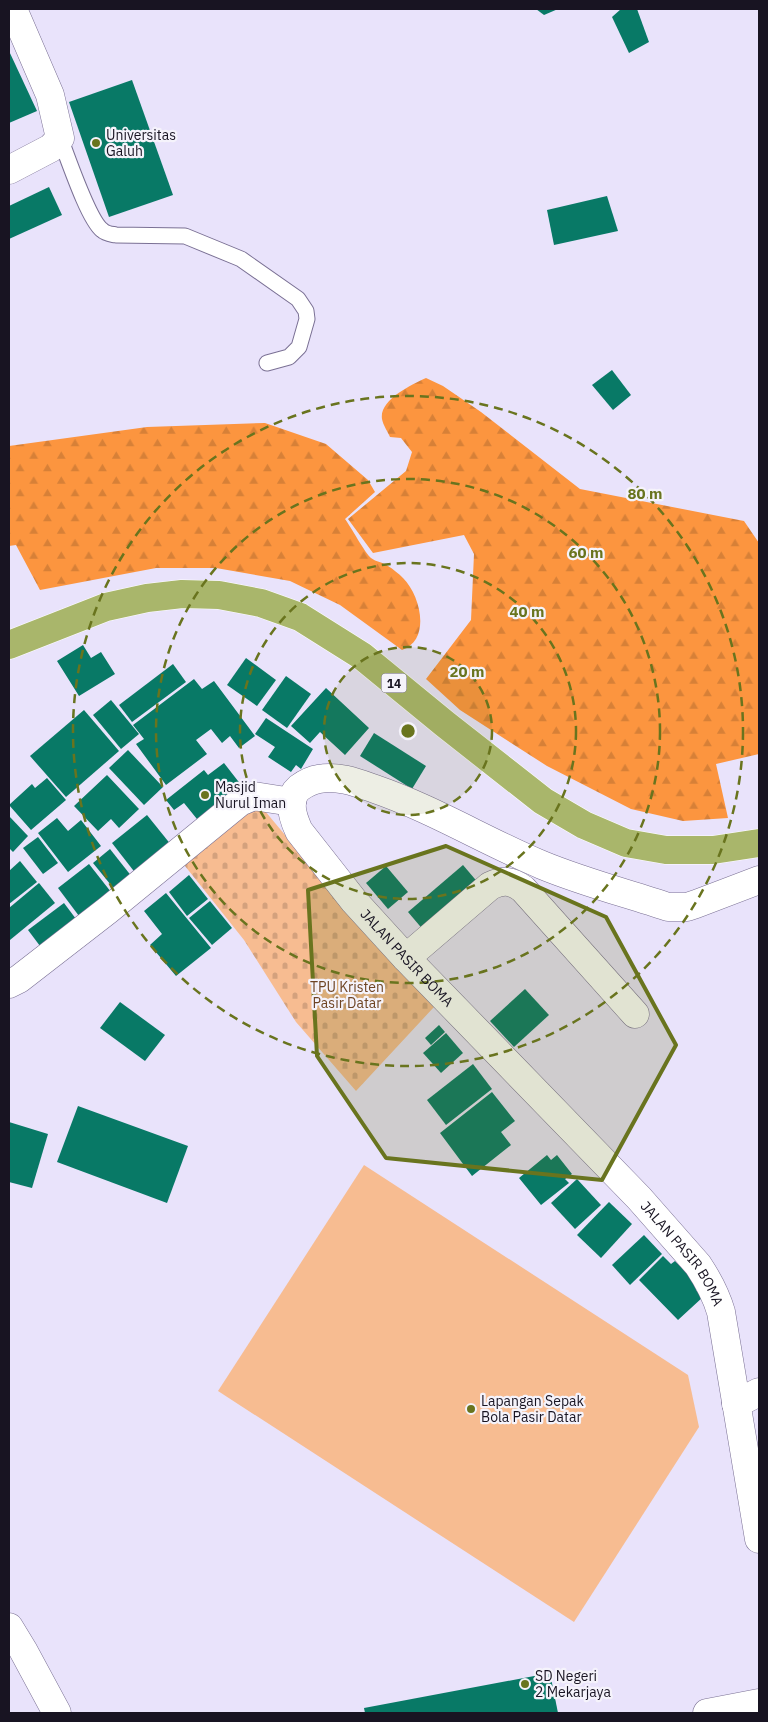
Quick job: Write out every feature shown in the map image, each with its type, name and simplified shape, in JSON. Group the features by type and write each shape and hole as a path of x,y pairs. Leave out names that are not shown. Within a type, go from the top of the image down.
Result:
{"highway":[{"name":"14","path":"9,645 106,607 147,598 182,594 219,595 261,603 300,617 362,656 543,801 584,826 626,842 666,850 714,850 759,843"}],"street":[{"path":"9,170 51,148 60,138 50,95 13,9"},
{"path":"9,984 19,979 108,910 240,802 254,796 292,802 296,791 308,782 321,778 340,779 362,784 402,798 557,871 668,907 687,907 759,880"},
{"name":"JALAN PASIR BOMA","path":"292,802 293,818 299,831 354,901 406,958 640,1198 698,1265 712,1287 748,1398 759,1539"},
{"path":"406,958 490,886 507,881 523,889 635,1014"},
{"path":"9,1627 57,1713"},
{"path":"707,1713 759,1703"}],"lane":[{"path":"60,138 89,211 101,230 108,234 116,235 185,236 240,259 298,299 304,306 307,319 299,348 289,357 267,363"}],"highlighted area":[{"path":"446,846 606,917 676,1045 602,1180 386,1158 317,1056 308,890"}],"green space":[{"path":"426,378 443,386 481,412 580,489 744,521 759,543 759,754 716,764 728,818 683,821 631,809 547,766 460,710 426,679 471,620 474,554 464,535 373,553 348,519 406,471 412,452 401,438 390,437 382,419 382,412 397,394"},
{"path":"265,423 326,444 368,480 375,492 345,519 368,555 398,573 415,595 420,617 420,628 417,637 411,645 402,650 340,605 290,581 216,568 156,568 40,590 16,545 9,546 9,446 147,427"},
{"name":"TPU Kristen Pasir Datar","path":"246,808 265,811 346,908 434,1007 356,1091 296,1022 244,940 181,861"},
{"name":"Lapangan Sepak Bola Pasir Datar","path":"364,1165 688,1375 699,1427 574,1622 218,1391"}],"building":[{"path":"536,9 558,9 544,15"},
{"path":"621,9 637,9 649,42 629,53 612,17"},
{"path":"9,51 37,111 9,123"},
{"path":"132,80 173,195 109,217 69,102"},
{"path":"49,187 62,215 9,239 9,206"},
{"path":"607,196 618,231 554,245 547,210"},
{"path":"612,370 631,395 613,410 592,385"},
{"path":"83,645 91,658 101,652 115,674 79,696 57,661"},
{"path":"246,658 276,680 257,706 227,685"},
{"path":"173,664 186,682 132,722 119,705"},
{"path":"286,676 311,694 287,728 262,710"},
{"path":"194,679 202,689 214,681 255,736 239,748 230,736 222,743 211,729 196,740 207,754 166,785 136,744 144,739 133,725"},
{"path":"326,688 369,728 345,755 320,732 310,743 291,726"},
{"path":"111,700 139,734 121,749 93,715"},
{"path":"84,710 119,751 66,797 30,756"},
{"path":"266,718 313,749 301,769 296,765 291,772 268,757 275,747 255,734"},
{"path":"374,733 426,766 412,789 360,756"},
{"path":"128,750 163,787 144,805 109,768"},
{"name":"Masjid Nurul Iman","path":"224,763 245,790 201,824 184,803 174,810 166,800 204,770 208,775"},
{"path":"107,775 139,809 119,828 111,819 98,831 74,806"},
{"path":"47,778 66,800 31,830 9,805 32,784 35,788"},
{"path":"147,815 176,851 140,879 112,843"},
{"path":"9,816 28,836 13,852 9,848"},
{"path":"57,818 68,831 81,820 101,846 68,872 38,833"},
{"path":"38,837 58,863 43,874 23,848"},
{"path":"110,849 136,882 119,895 93,863"},
{"path":"20,861 37,882 9,904 9,871"},
{"path":"89,864 111,892 79,916 58,888"},
{"path":"463,865 480,885 425,932 408,912"},
{"path":"386,866 408,892 388,909 366,883"},
{"path":"189,875 208,899 187,916 169,892"},
{"path":"39,883 55,903 10,940 9,908"},
{"path":"166,893 211,948 176,976 150,945 162,934 144,911"},
{"path":"210,901 232,928 212,945 189,918"},
{"path":"64,903 82,927 46,954 28,930"},
{"path":"525,989 549,1015 514,1047 490,1021"},
{"path":"120,1002 165,1035 145,1061 100,1028"},
{"path":"439,1025 445,1032 431,1045 425,1038"},
{"path":"446,1033 463,1053 441,1073 423,1053"},
{"path":"473,1064 492,1089 446,1125 427,1100"},
{"path":"492,1092 515,1121 501,1132 511,1145 472,1176 440,1133"},
{"path":"78,1106 188,1146 167,1203 57,1162"},
{"path":"9,1122 48,1134 32,1188 9,1182"},
{"path":"547,1155 551,1160 557,1155 572,1174 565,1179 569,1183 541,1205 519,1178"},
{"path":"577,1179 601,1205 575,1229 551,1203"},
{"path":"609,1202 632,1224 601,1258 577,1235"},
{"path":"644,1235 662,1254 630,1285 612,1265"},
{"path":"663,1256 671,1264 675,1261 700,1286 696,1290 703,1297 678,1320 639,1280"},
{"name":"SD Negeri 2 Mekarjaya","path":"550,1673 558,1713 365,1713 364,1708"}],"place":[{"name":"Universitas Galuh","path":"96,143"},
{"name":"Masjid Nurul Iman","path":"205,795"},
{"name":"Lapangan Sepak Bola Pasir Datar","path":"471,1409"},
{"name":"SD Negeri 2 Mekarjaya","path":"525,1684"}]}
